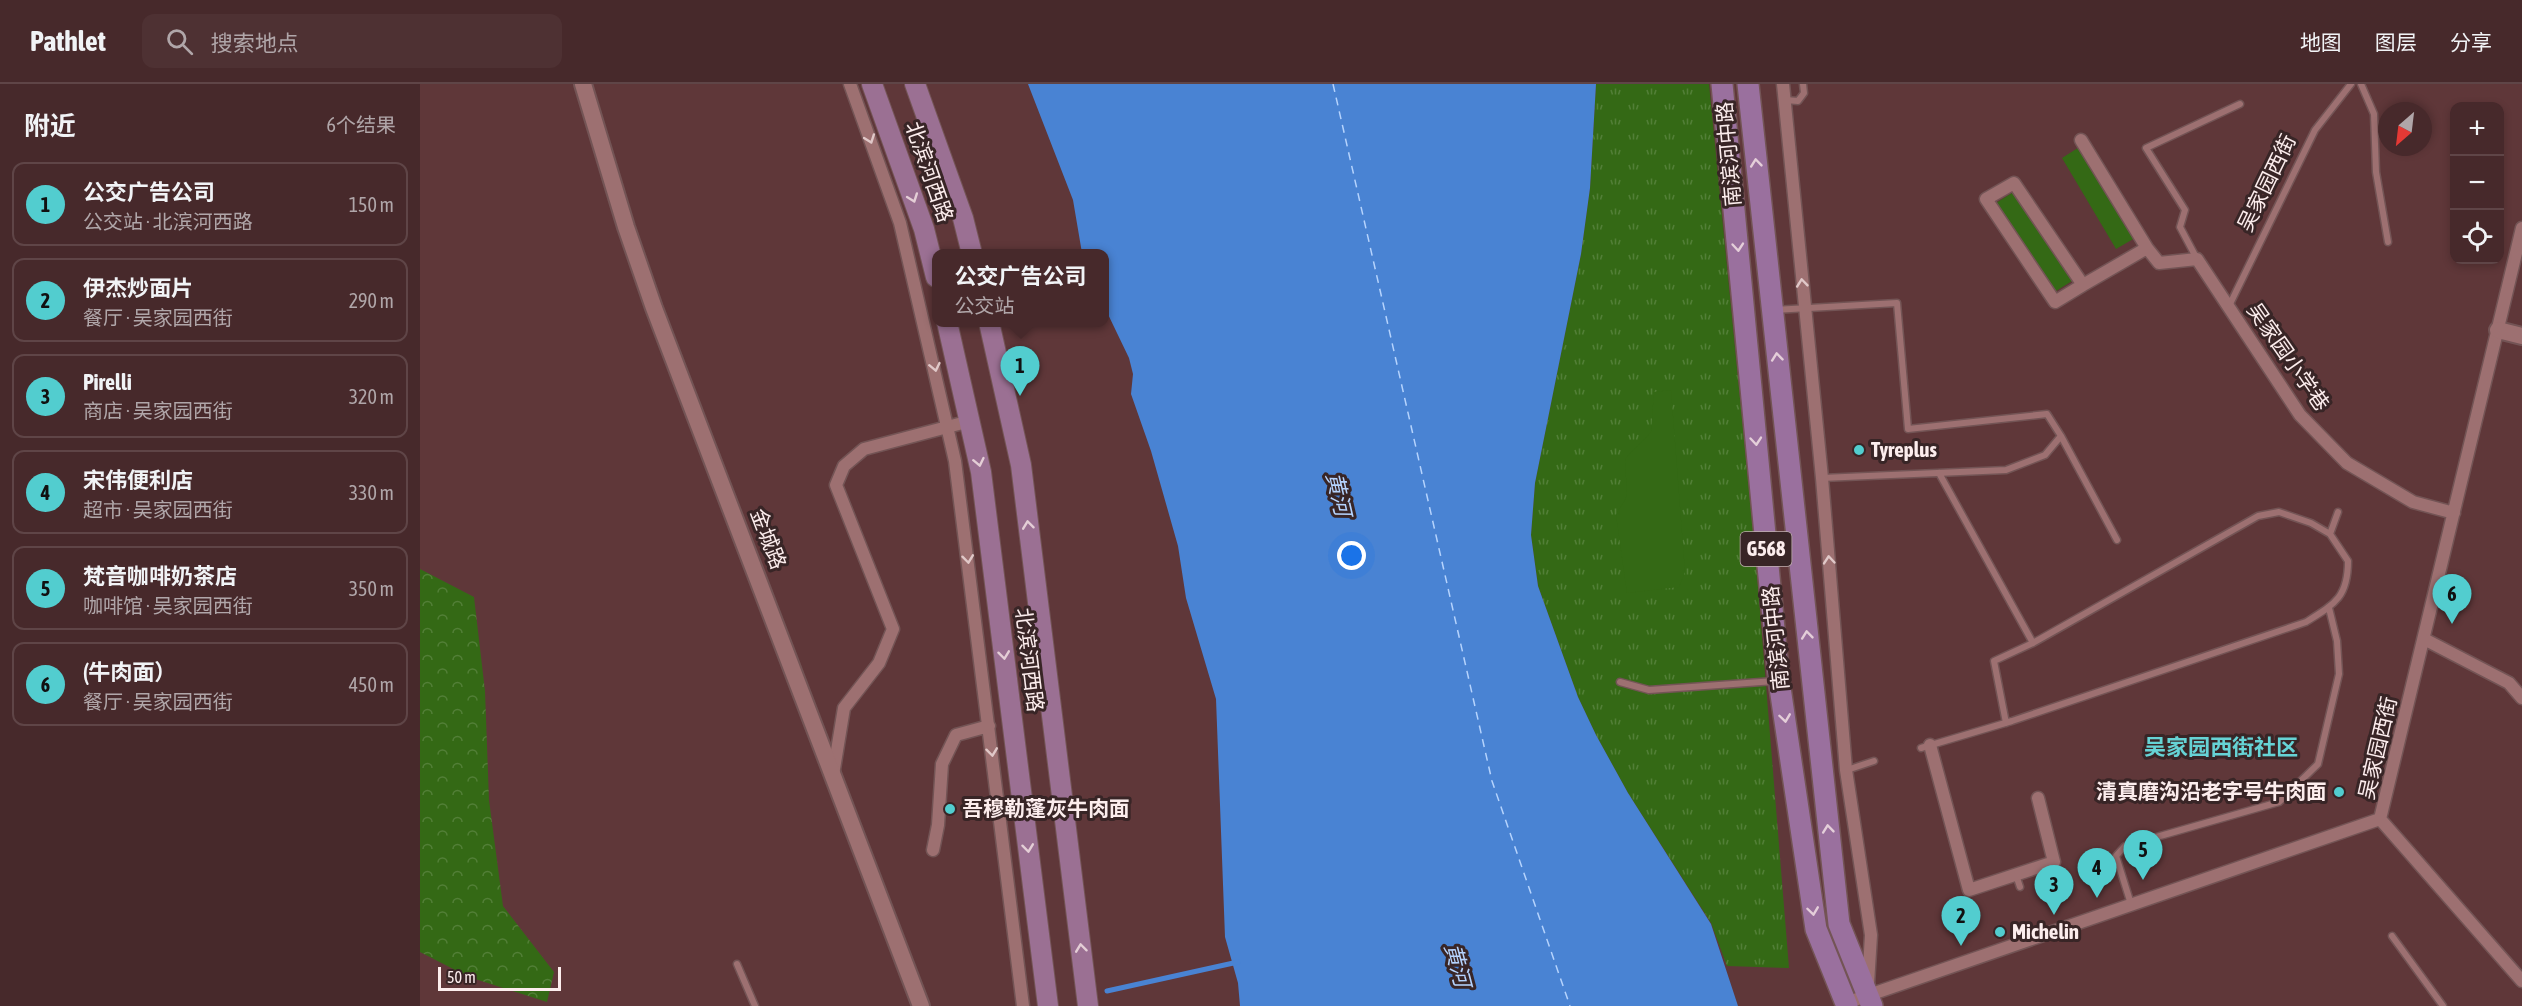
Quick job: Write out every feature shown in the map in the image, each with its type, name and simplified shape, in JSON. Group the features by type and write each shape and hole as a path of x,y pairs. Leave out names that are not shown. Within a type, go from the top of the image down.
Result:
{"highway":[{"name":"南滨河中路","path":"1722,84 1779,681 1816,929 1846,1004"},
{"name":"南滨河中路","path":"1748,84 1839,924 1870,1000"}],"main road":[{"name":"北滨河西路","path":"872,84 924,229 932,261"},
{"name":"北滨河西路","path":"915,84 963,218 971,249"},
{"name":"北滨河西路","path":"948,327 981,472 1048,1006"},
{"name":"北滨河西路","path":"990,327 1021,465 1088,1006"}],"street":[{"name":"金城路","path":"583,84 626,227 654,308 921,1006"},
{"path":"850,84 900,223 955,461 1023,1006"},
{"path":"1783,84 1822,478 1846,770 1871,935 1870,1000"},
{"path":"2081,140 2147,248 2159,263 2197,259"},
{"path":"2083,285 2014,183 1986,199 2055,302 2147,248"},
{"name":"吴家园西街","path":"1846,1004 1870,1000 2034,933 2131,904 2380,819 2522,228"},
{"name":"吴家园小学巷","path":"2197,259 2300,415 2347,464 2413,502 2454,513"},
{"path":"2498,330 2522,336"},
{"path":"833,775 844,708 879,663 893,629 836,484 844,466 864,449 970,421"},
{"path":"2424,639 2509,683 2522,698"},
{"path":"933,850 938,825 942,764 956,735 989,726"},
{"path":"1926,746 1969,890 2018,881 2054,862 2038,798"},
{"path":"2380,819 2522,981"}],"lane":[{"path":"1784,100 1798,101 1804,93 1803,84"},
{"name":"吴家园西街","path":"2229,307 2315,130 2351,84"},
{"path":"2361,84 2374,114 2376,172 2388,242"},
{"path":"2197,259 2180,227 2185,210 2146,148 2240,104"},
{"path":"1772,310 1897,303 1908,429 2047,414 2117,540"},
{"path":"1822,478 2006,470 2045,455 2061,436"},
{"path":"1939,473 2032,643"},
{"path":"1926,746 2006,723 2306,622 2329,608 2343,594 2348,561 2330,534 2311,523 2279,512 2258,516 2032,643 1994,661 2006,723"},
{"path":"2330,534 2337,512"},
{"path":"2131,904 2116,856 2125,846 2279,802 2318,764 2340,674 2337,641 2329,608"},
{"path":"1620,682 1649,690 1779,681"},
{"path":"1846,770 1874,761"},
{"path":"2392,936 2443,1006"},
{"path":"737,964 755,1006"}],"green space":[{"path":"1596,84 1709,84 1755,550 1789,968 1727,966 1711,923 1628,793 1596,735 1578,697 1538,586 1531,535 1535,483 1581,254 1590,188"},
{"path":"2081,146 2135,238 2116,249 2062,158"},
{"path":"2015,191 2072,281 2053,293 1996,203"},
{"path":"1671,390 1685,572 1679,587 1627,593 1616,515 1627,496 1625,459 1651,432 1654,392"},
{"path":"420,569 474,597 485,691 489,800 503,906 554,972 547,1002 469,977 420,952"}],"water":[{"name":"黄河","path":"1028,84 1596,84 1590,188 1581,254 1535,483 1531,535 1538,586 1578,697 1596,735 1628,793 1711,924 1738,1006 1240,1006 1238,983 1225,937 1216,699 1186,598 1178,546 1151,451 1131,394 1133,374 1129,358 1109,316 1109,249 1081,249 1073,200"}],"waterway":[{"path":"1107,991 1238,962"}],"ferry route":[{"path":"1333,84 1492,781 1570,1006"}],"place":[{"name":"公交广告公司","path":"1020,396"},
{"name":"Tyreplus","path":"1859,450"},
{"name":"(牛肉面）","path":"2452,624"},
{"name":"清真磨沟沿老字号牛肉面","path":"2339,792"},
{"name":"吾穆勒蓬灰牛肉面","path":"950,809"},
{"name":"梵音咖啡奶茶店","path":"2143,880"},
{"name":"宋伟便利店","path":"2097,898"},
{"name":"Pirelli","path":"2054,915"},
{"name":"Michelin","path":"2000,932"},
{"name":"伊杰炒面片","path":"1961,946"}],"district":[{"name":"吴家园西街社区","path":"2221,747"}]}
